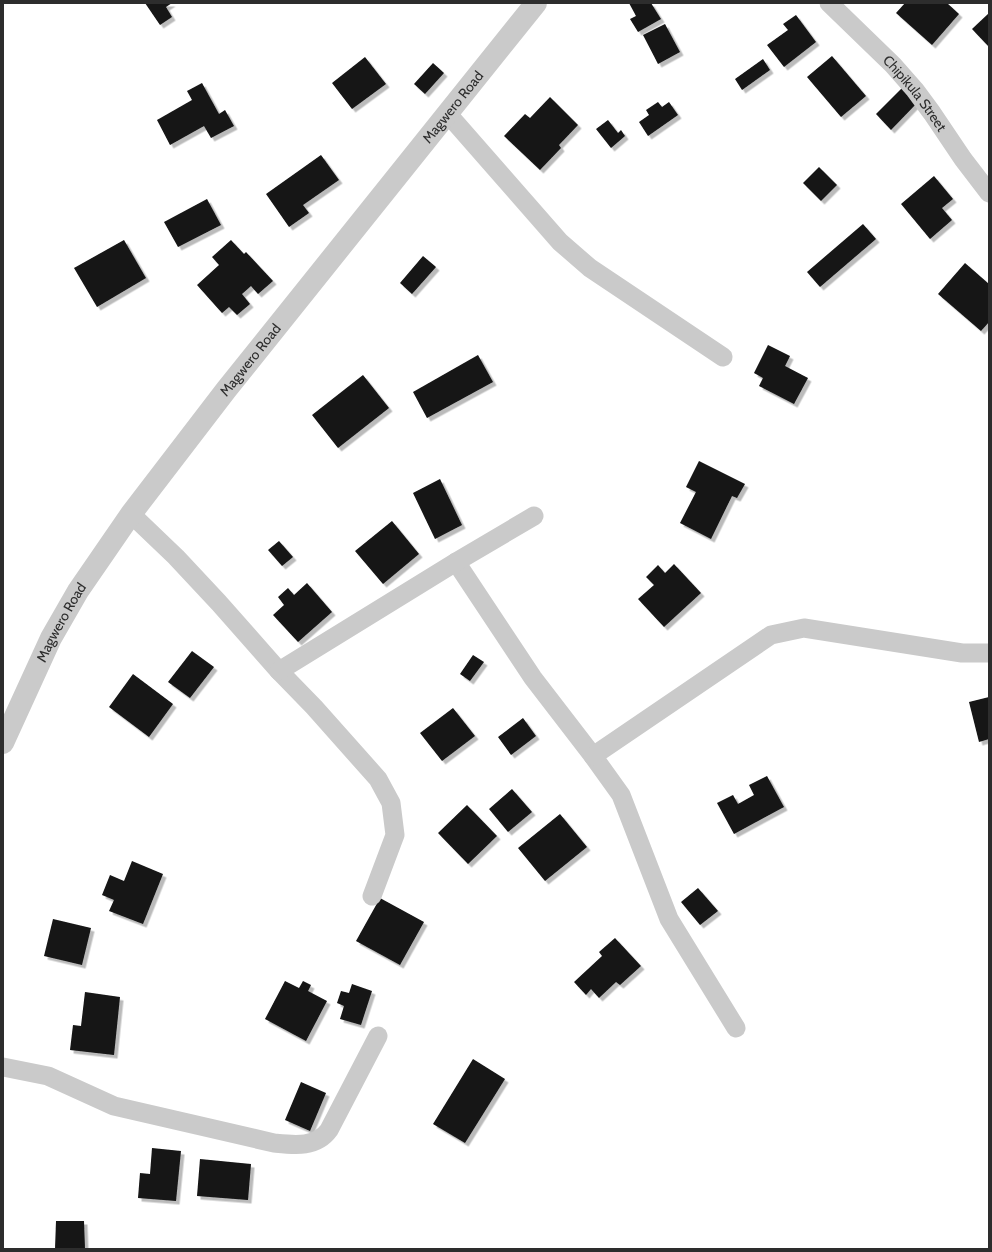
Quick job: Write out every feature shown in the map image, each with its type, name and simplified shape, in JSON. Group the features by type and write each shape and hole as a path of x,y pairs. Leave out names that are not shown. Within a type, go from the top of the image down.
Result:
{"street":[{"name":"Magwero Road","path":"3,743 51,638 78,591 131,514 226,390 536,3"},
{"name":"Chipikula Street","path":"829,3 893,65 915,90 963,159 989,193"},
{"path":"447,113 560,242 590,268 723,357"},
{"path":"131,514 176,557 219,602 279,671 314,707 378,779 391,803 394,835 372,896"},
{"path":"279,671 456,562 534,516"},
{"path":"456,562 533,678 621,795 669,919 736,1028"},
{"path":"593,756 771,635 804,628 962,653 989,653"},
{"path":"3,1067 48,1076 114,1106 274,1143 298,1144 316,1141 326,1134 378,1036"}],"building":[{"path":"145,3 172,3 166,7 172,17 160,25"},
{"path":"629,3 651,3 661,19 638,32 630,19 636,16"},
{"path":"905,3 947,3 959,14 932,45 896,13"},
{"path":"989,13 989,47 972,29"},
{"path":"796,15 816,42 784,67 767,45 788,30 783,24"},
{"path":"665,24 680,52 658,64 643,35"},
{"path":"832,56 866,96 841,117 807,77"},
{"path":"365,57 386,84 352,109 332,83"},
{"path":"763,59 770,70 742,90 735,79"},
{"path":"433,63 444,73 425,94 414,84"},
{"path":"202,83 219,114 225,110 234,126 211,138 204,126 170,145 157,120 192,100 187,91"},
{"path":"902,88 917,103 891,130 876,114"},
{"path":"550,97 578,125 559,145 561,148 540,170 504,136 525,114 530,118"},
{"path":"658,102 662,107 669,102 678,115 648,136 639,122 649,115 646,110"},
{"path":"608,120 618,133 621,130 625,136 611,148 596,129"},
{"path":"321,155 339,180 303,205 309,213 289,227 266,194"},
{"path":"819,167 837,185 821,201 803,183"},
{"path":"934,176 953,199 942,208 952,220 930,239 901,204"},
{"path":"207,199 221,225 178,247 164,222"},
{"path":"863,224 876,239 820,287 807,272"},
{"path":"124,240 146,278 97,307 74,268"},
{"path":"231,240 244,254 246,252 273,281 258,294 251,286 242,294 250,304 237,315 229,307 222,313 197,285 219,265 212,257"},
{"path":"423,256 436,267 412,294 400,283"},
{"path":"965,263 989,284 989,322 981,331 938,294"},
{"path":"768,345 790,356 785,366 808,378 794,404 759,386 763,378 754,373"},
{"path":"478,355 493,382 427,418 413,392"},
{"path":"363,375 389,408 338,448 312,415"},
{"path":"699,461 745,484 737,498 732,496 711,539 680,523 696,492 686,487"},
{"path":"440,479 462,525 435,539 413,493"},
{"path":"392,521 419,554 383,584 355,551"},
{"path":"279,541 293,557 282,566 268,550"},
{"path":"674,564 701,593 664,627 638,599 654,585 646,577 658,565 665,573"},
{"path":"307,583 332,612 298,642 273,615 284,605 278,597 288,588 294,595"},
{"path":"192,651 214,667 190,698 168,682"},
{"path":"473,655 484,662 470,681 460,674"},
{"path":"133,674 173,704 149,737 109,707"},
{"path":"989,697 989,739 979,742 969,702"},
{"path":"453,708 475,736 442,761 420,733"},
{"path":"523,718 536,736 511,755 498,737"},
{"path":"767,776 784,807 734,834 717,803 733,795 738,804 754,795 749,785"},
{"path":"512,789 532,812 508,832 489,809"},
{"path":"467,805 497,836 468,864 438,833"},
{"path":"560,814 587,847 545,881 518,848"},
{"path":"132,861 163,874 143,924 109,911 114,900 102,895 110,875 124,881"},
{"path":"698,888 718,911 700,925 681,902"},
{"path":"380,898 424,922 400,965 356,941"},
{"path":"53,919 91,928 82,965 44,956"},
{"path":"615,938 641,966 620,985 616,982 599,998 591,989 586,995 574,982 602,956 599,952"},
{"path":"285,981 299,988 303,981 311,985 308,991 327,1001 306,1041 265,1019"},
{"path":"352,984 372,991 361,1025 340,1019 344,1006 337,1003 341,991 349,993"},
{"path":"85,992 120,997 114,1055 70,1050 73,1025 81,1026"},
{"path":"473,1059 505,1079 465,1143 433,1124"},
{"path":"301,1082 326,1093 310,1131 285,1120"},
{"path":"152,1148 181,1151 176,1201 138,1198 140,1173 150,1174"},
{"path":"200,1159 251,1164 248,1200 197,1196"},
{"path":"56,1221 84,1221 85,1249 55,1249"}]}
